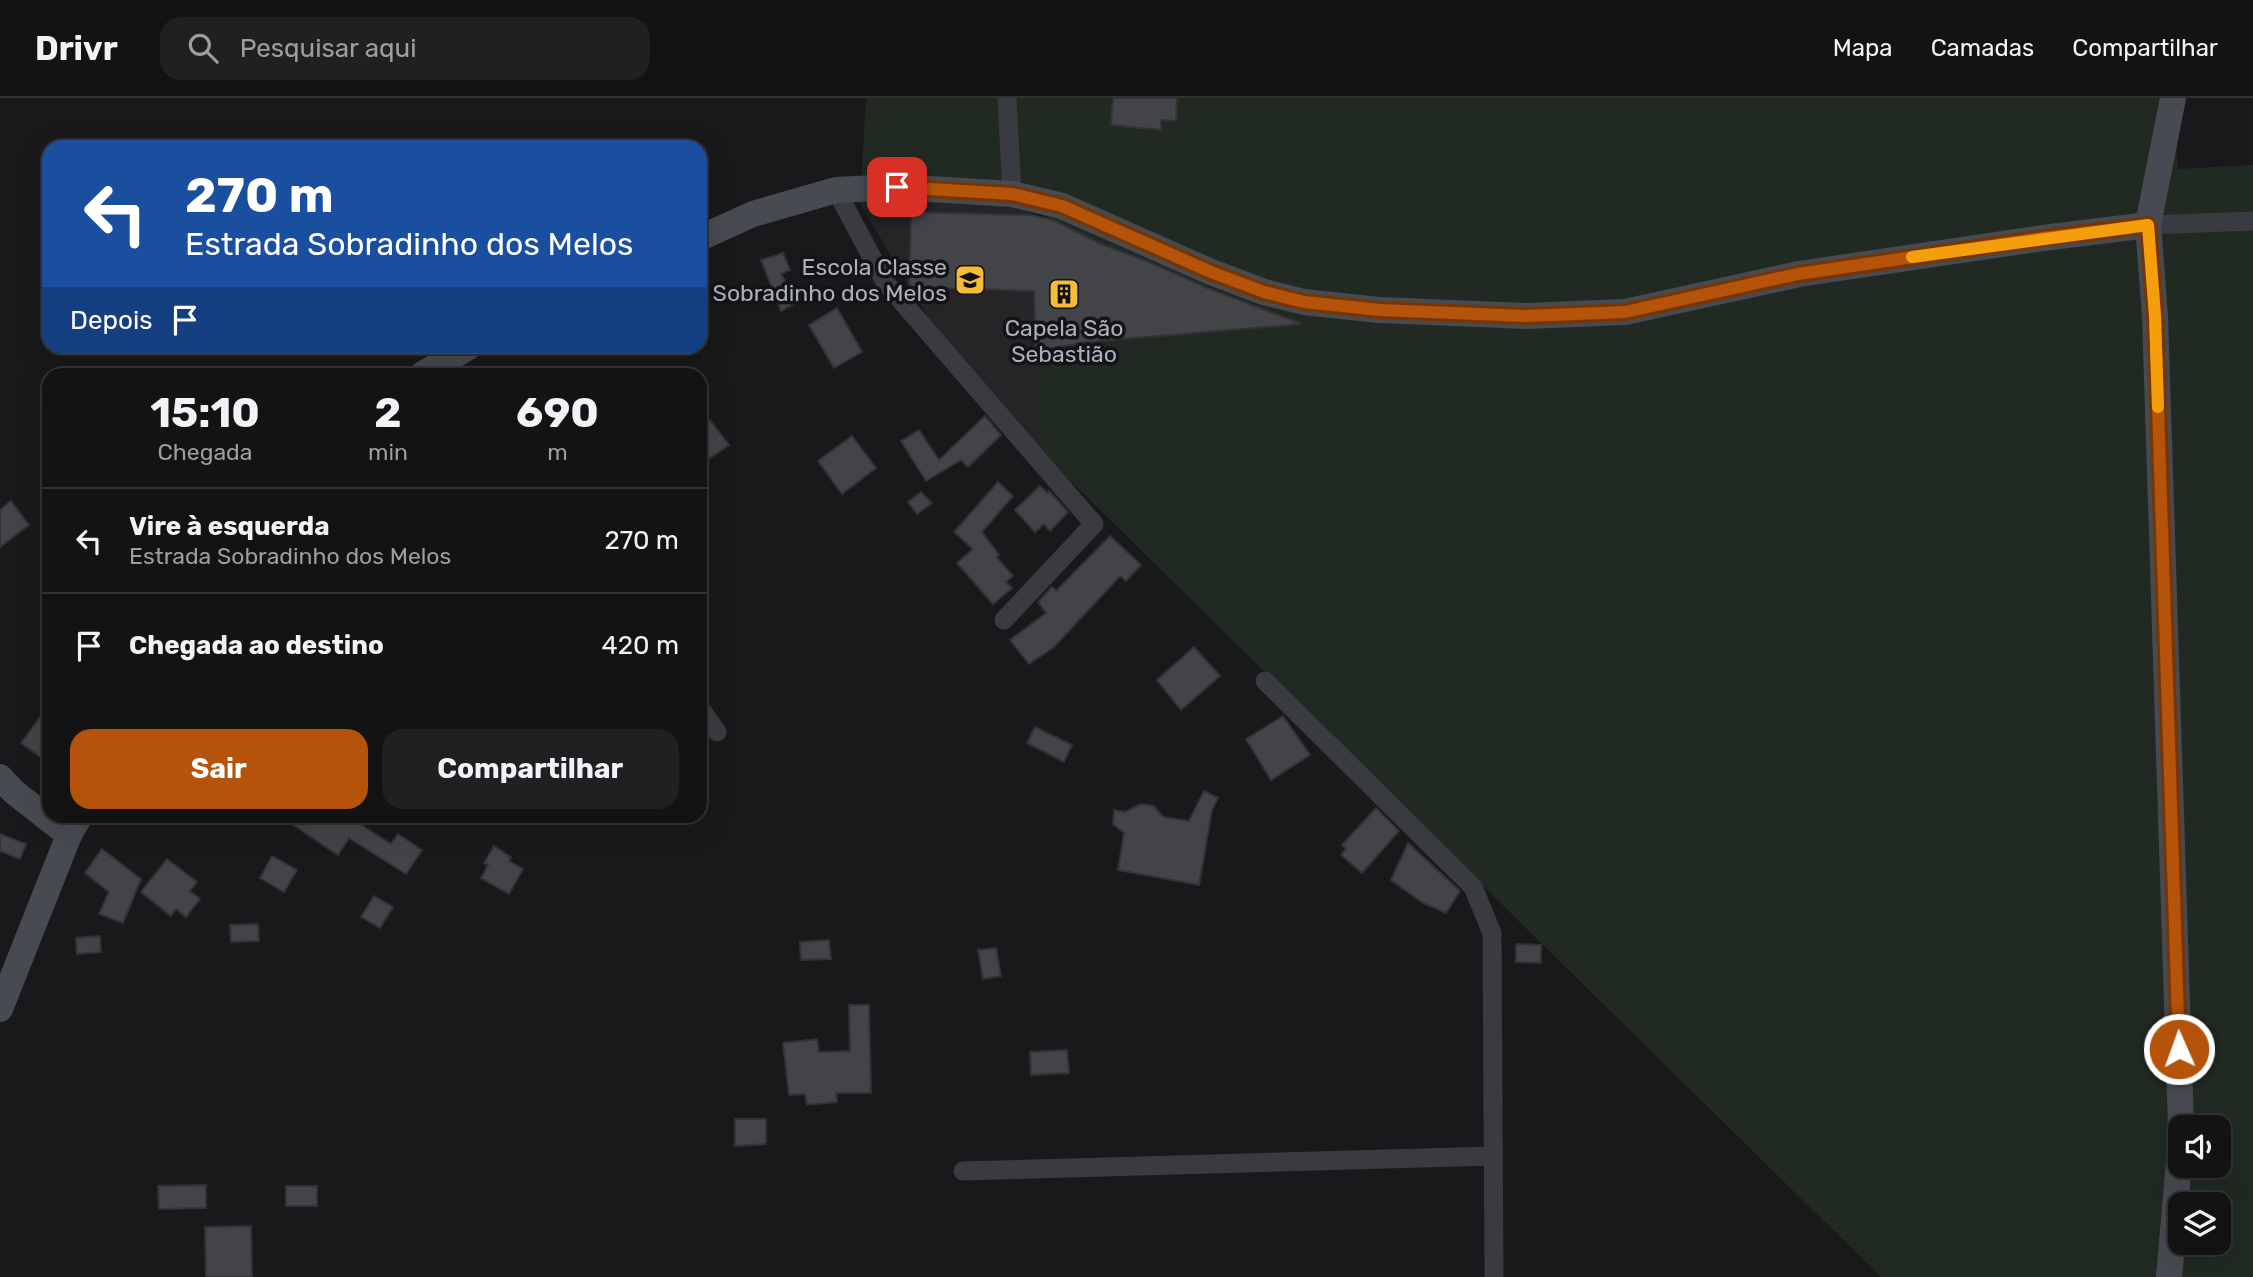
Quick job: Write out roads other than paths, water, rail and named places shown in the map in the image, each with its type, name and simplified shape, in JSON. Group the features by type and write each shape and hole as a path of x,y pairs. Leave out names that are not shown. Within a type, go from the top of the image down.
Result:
{"street":[{"path":"1007,98 1012,194"},
{"path":"2173,98 2148,225 2156,330 2181,1115"},
{"path":"707,235 753,214 836,190 897,187 1012,194 1062,206 1211,272 1264,292 1304,302 1380,310 1527,316 1625,312 1798,274 2043,238 2148,225 2253,221"},
{"path":"836,190 885,282 1094,524 1004,620"},
{"path":"1265,681 1473,887 1492,933 1494,1277"},
{"path":"707,718 717,732"},
{"path":"0,777 14,792 42,807"},
{"path":"0,1009 75,825"},
{"path":"964,1171 1493,1156"},
{"path":"2169,1277 2178,1178"}],"place":[{"name":"Escola Classe Sobradinho dos Melos","path":"970,280"},
{"name":"Capela São Sebastião","path":"1064,294"}]}
